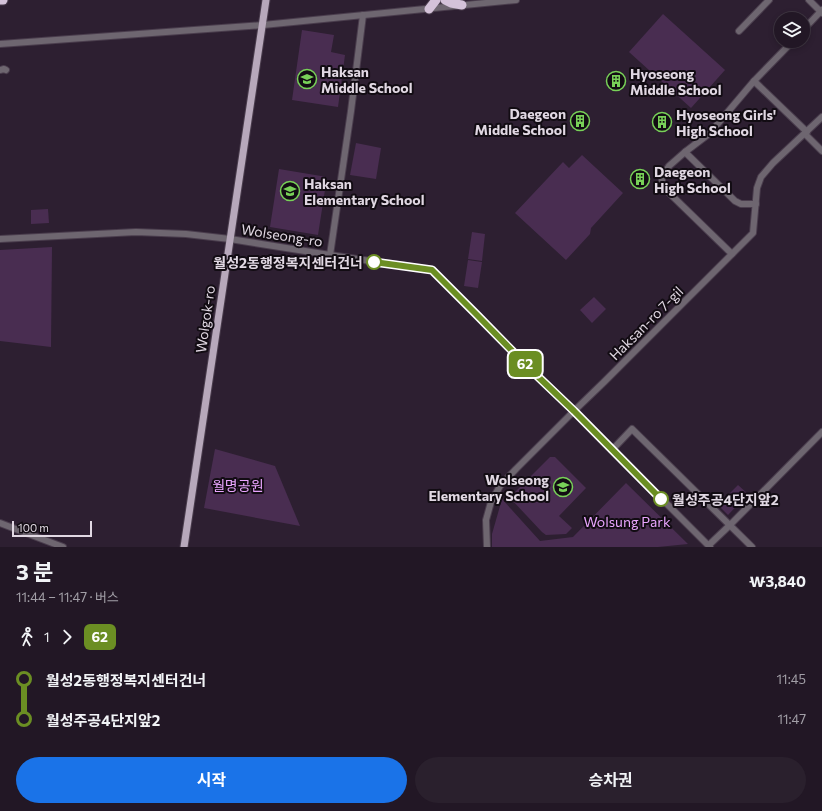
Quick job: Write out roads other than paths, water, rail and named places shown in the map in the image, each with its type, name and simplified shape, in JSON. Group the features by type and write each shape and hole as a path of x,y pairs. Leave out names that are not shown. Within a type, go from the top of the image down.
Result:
{"highway":[{"path":"429,9 436,0"},
{"path":"445,0 462,5"}],"main road":[{"name":"Wolgok-ro","path":"184,547 266,0"}],"street":[{"path":"0,44 263,25 516,0"},
{"path":"739,31 769,0"},
{"path":"809,0 822,11 810,23"},
{"path":"330,256 363,15"},
{"path":"732,254 662,186 662,177 669,166 710,133 754,81 786,48"},
{"path":"754,81 822,151"},
{"name":"Haksan-ro 7-gil","path":"487,547 486,520 491,502 500,486 753,233 757,188 761,177 773,163 822,117"},
{"path":"685,152 735,201 741,204 756,204"},
{"name":"Wolseong-ro","path":"0,239 136,232 186,234 230,239 330,256 432,270 709,546"},
{"path":"612,450 632,430 752,547"},
{"path":"709,546 822,432"},
{"path":"0,523 63,547"}],"place":[{"name":"Haksan Middle School","path":"307,79"},
{"name":"Hyoseong Middle School","path":"616,81"},
{"name":"Daegeon Middle School","path":"580,121"},
{"name":"Hyoseong Girls' High School","path":"662,122"},
{"name":"Daegeon High School","path":"640,179"},
{"name":"Haksan Elementary School","path":"290,191"},
{"name":"월성2동행정복지센터건너","path":"374,262"},
{"name":"Wolseong Elementary School","path":"563,487"},
{"name":"월성주공4단지앞2","path":"661,499"}],"park label":[{"name":"월명공원","path":"238,485"},
{"name":"Wolsung Park","path":"627,521"}]}
